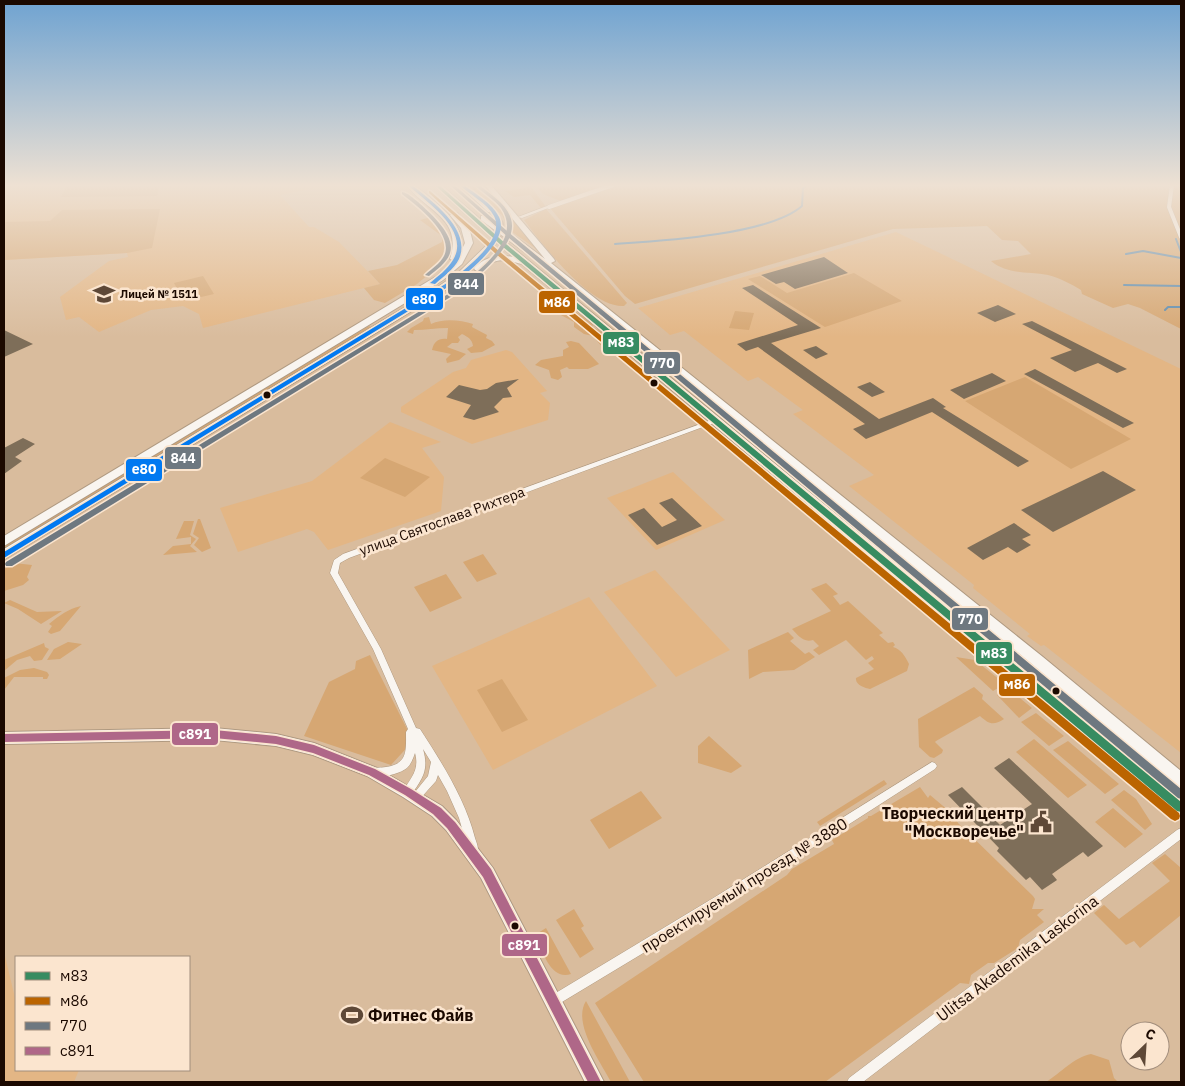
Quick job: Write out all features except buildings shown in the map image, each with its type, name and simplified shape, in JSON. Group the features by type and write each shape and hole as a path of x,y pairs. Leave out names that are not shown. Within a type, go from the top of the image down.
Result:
{"main road":[{"path":"440,278 458,253 460,242 458,236"},
{"path":"4,542 440,278 460,262 469,243 467,236"},
{"path":"487,236 504,246"},
{"path":"493,236 717,420 1181,808"},
{"path":"508,236 567,279 1038,661 1181,781"},
{"path":"530,236 567,279"},
{"path":"4,555 349,347 454,281 490,247"},
{"path":"349,347 388,329 442,295 490,258 511,258 532,268"},
{"path":"4,738 214,734 296,743 372,772 412,794 437,811 474,853 487,873 595,1082"}],"street":[{"name":"улица Святослава Рихтера","path":"410,722 378,649 334,573 337,562 346,556 717,420"},
{"path":"410,722 435,760 464,814 474,853"},
{"path":"372,772 397,770 405,765 412,752 410,722"},
{"path":"410,722 421,759 419,776 412,794"},
{"path":"412,794 433,778 435,760"},
{"name":"проектируемый проезд № 3880","path":"553,1001 719,901 932,766"},
{"name":"Ulitsa Akademika Laskorina","path":"853,1082 1181,833"}],"shaded area":[{"path":"4,236 328,236 339,242 380,284 203,328 199,314 183,306 151,310 99,332 79,317 66,320 60,297 109,261 128,257 127,253 4,260"},
{"path":"4,236 155,236 152,248 127,253 4,260"},
{"path":"442,236 447,236 441,264 417,284 385,303 374,300 364,288 380,284 368,271 397,265 442,242"},
{"path":"517,236 526,236 539,251"},
{"path":"536,236 569,236 627,303 624,306 611,304 597,297 568,273"},
{"path":"574,236 870,236 635,304 625,296"},
{"path":"884,236 904,236 1181,369 1181,753 1044,645 1041,646 1027,636 1030,634 973,588 974,585 849,486 874,475 793,414 803,410 758,377 748,381 684,331 670,335 638,308"},
{"path":"997,236 1181,236 1181,329 1140,308 1128,304 1113,308 1082,294 1081,290 1057,278 1004,269 991,261 1031,254 1018,241 1002,240"},
{"path":"854,273 902,301 825,327 748,279 760,276 787,293"},
{"path":"203,276 214,294 184,301 174,283"},
{"path":"562,308 576,312 592,322 593,327 614,343 622,357 609,353 593,336 584,334 574,327 574,322 559,314"},
{"path":"735,311 754,313 749,330 729,328"},
{"path":"429,317 431,324 452,320 473,324 472,327 487,335 486,338 495,345 482,352 471,353 467,349 473,346 472,342 462,334 458,337 460,340 458,343 452,343 447,347 466,354 459,360 447,363 446,359 451,354 432,350 437,341 447,339 448,328 414,330 413,334 407,332 423,321 424,318"},
{"path":"369,326 371,327 4,548 4,546"},
{"path":"566,342 579,343 599,364 588,369 569,369 567,367 560,370 562,377 558,380 551,378 549,370 535,365 541,360 563,356 563,350 569,347"},
{"path":"506,350 512,352 547,391 540,393 550,403 548,420 472,444 401,412 401,407 453,372 466,368 471,360"},
{"path":"1025,377 1131,439 1071,469 965,401"},
{"path":"390,422 441,442 422,448 444,477 441,511 328,550 314,532 307,529 238,552 220,508 312,481"},
{"path":"385,458 430,477 405,497 360,478"},
{"path":"673,472 725,520 656,550 607,498"},
{"path":"198,519 200,519 211,548 202,552 194,545 199,538 193,534"},
{"path":"184,521 194,521 190,535 196,539 190,546 197,552 163,555 173,546 191,544 191,537 176,539"},
{"path":"483,554 497,574 477,582 463,562"},
{"path":"14,563 32,565 27,577 29,580 23,585 4,591 4,569"},
{"path":"655,570 730,650 676,677 604,592"},
{"path":"446,574 462,598 430,612 414,587"},
{"path":"826,583 838,594 833,596 840,605 848,601 883,633 879,635 888,643 893,642 895,645 893,647 901,651 909,664 907,671 870,689 866,688 859,684 856,678 874,669 868,663 874,659 872,656 866,660 846,640 819,655 813,650 819,646 813,640 804,639 792,629 831,611 811,589"},
{"path":"589,597 657,686 493,770 432,666"},
{"path":"10,600 37,612 62,611 41,624 18,609 4,603"},
{"path":"81,606 60,631 51,634 48,632 52,626 49,624 68,611"},
{"path":"788,632 794,638 790,641 805,654 809,652 815,657 794,670 763,672 749,679 748,650"},
{"path":"68,642 82,644 60,659 47,660 54,649"},
{"path":"44,643 45,647 49,649 42,660 34,661 30,656 17,660 4,671 4,660"},
{"path":"370,655 413,741 391,765 304,736 329,682 355,669 356,661"},
{"path":"956,657 975,660 1005,684 993,691"},
{"path":"34,668 47,672 49,675 47,679 43,679 43,677 14,677 4,690 4,678 20,670"},
{"path":"502,679 528,720 502,732 477,690"},
{"path":"974,687 983,695 982,699 1004,719 997,723 991,723 980,716 936,741 943,750 942,753 934,758 930,757 919,747 918,719"},
{"path":"1008,688 1032,708 1019,718 997,695"},
{"path":"1036,713 1064,736 1049,746 1021,722"},
{"path":"709,736 742,766 731,773 698,763 698,746"},
{"path":"1034,739 1087,785 1068,798 1016,752"},
{"path":"1068,741 1119,784 1105,794 1053,750"},
{"path":"884,780 887,784 820,826 817,822"},
{"path":"920,787 928,798 930,795 955,816 958,823 1033,896 1035,899 1032,909 1044,909 1037,915 1044,922 1020,940 1018,948 994,963 988,963 971,975 969,984 960,983 825,1082 644,1082 595,1003 787,875 792,869 834,844 832,840 868,818 868,816"},
{"path":"1124,790 1136,799 1152,824 1145,830 1111,800"},
{"path":"641,791 662,818 609,849 590,820"},
{"path":"1113,808 1143,834 1125,848 1095,822"},
{"path":"1165,854 1181,868 1181,915 1140,948 1134,941 1126,945 1094,913 1104,905 1119,919 1170,881 1152,863"},
{"path":"574,909 584,926 581,928 594,949 580,958 556,920"},
{"path":"546,928 571,974 564,975 558,973 549,964 537,940 538,933"},
{"path":"4,952 15,998 15,1071 79,1071 74,1082 4,1082"},
{"path":"586,1001 630,1082 611,1082 589,1042 582,1020"},
{"path":"1091,1054 1109,1060 1114,1078 1118,1082 1046,1082 1079,1058"}],"waterway":[{"path":"615,244 707,236"},
{"path":"1176,239 1181,252"},
{"path":"1126,254 1143,251 1181,258"},
{"path":"1124,285 1181,286"},
{"path":"1165,310 1168,307 1181,307"}],"tunnel":[{"path":"490,247 498,236"}],"transit line":[{"name":"844","path":"427,275 439,266 448,253 449,245 446,236"},
{"name":"е80","path":"433,283 455,261 459,246 457,236"},
{"name":"м86","path":"479,236 1175,816"},
{"name":"м83","path":"494,236 1181,808"},
{"name":"е80","path":"4,555 454,281 477,261 496,236"},
{"name":"844","path":"9,564 460,289 498,253 507,236"},
{"name":"770","path":"510,236 1181,795"},
{"name":"с891","path":"4,738 214,734 276,740 314,749 372,772 408,792 437,811 451,825 487,873 595,1082"}],"place":[{"name":"Лицей № 1511","path":"104,294"},
{"name":"Творческий центр \"Москворечье\"","path":"1041,822"},
{"name":"Фитнес Файв","path":"352,1015"}]}
